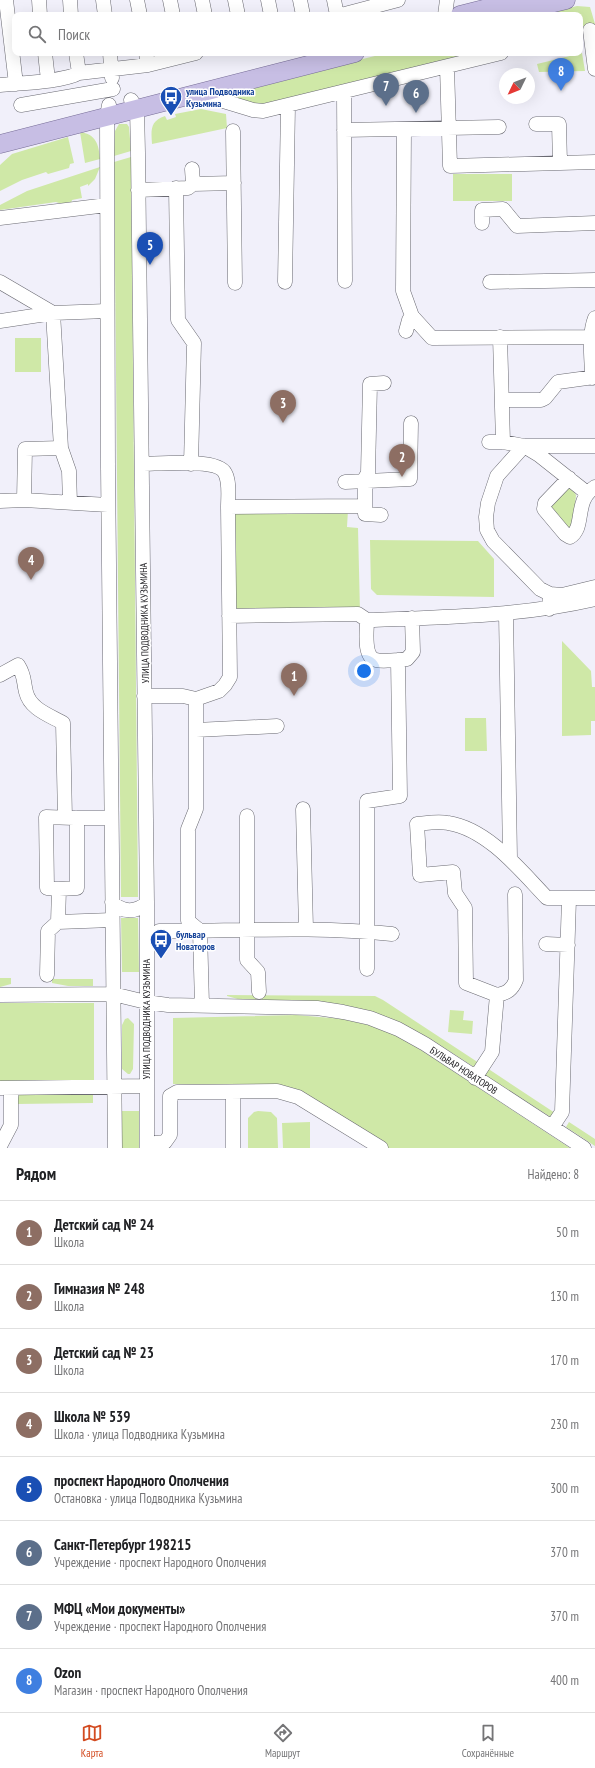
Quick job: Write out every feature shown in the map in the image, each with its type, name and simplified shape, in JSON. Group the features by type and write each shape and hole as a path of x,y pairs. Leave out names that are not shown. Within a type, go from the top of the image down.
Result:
{"main road":[{"path":"450,7 519,0"},
{"path":"517,12 566,0"},
{"path":"2,143 119,104 300,56"},
{"path":"119,104 197,93 343,56"}],"street":[{"path":"6,0 12,50"},
{"path":"39,0 40,12"},
{"path":"70,0 72,12"},
{"path":"103,0 105,12"},
{"path":"137,0 139,12"},
{"path":"170,0 172,12"},
{"path":"202,0 204,12"},
{"path":"235,0 237,12"},
{"path":"268,0 270,12"},
{"path":"300,0 303,12"},
{"path":"334,0 337,12"},
{"path":"349,12 369,4 398,0"},
{"path":"588,31 595,69"},
{"path":"13,56 16,84"},
{"path":"45,56 48,80"},
{"path":"76,56 79,73"},
{"path":"110,56 119,104 107,205 108,505 115,1148"},
{"path":"0,85 74,76 79,73 112,69 147,59 171,56"},
{"path":"197,93 253,110 263,111 489,56"},
{"path":"447,67 450,166 595,162"},
{"path":"344,92 344,281"},
{"path":"21,105 119,104"},
{"name":"УЛИЦА ПОДВОДНИКА КУЗЬМИНА","path":"119,104 138,190 142,464 147,1146"},
{"path":"285,282 288,106"},
{"path":"536,124 559,124 560,163"},
{"path":"344,130 499,127"},
{"path":"404,129 403,291 412,316 432,338 593,337"},
{"path":"233,131 235,283"},
{"path":"192,169 193,184"},
{"path":"138,190 188,188 193,184 234,183"},
{"path":"176,188 178,320 194,343 191,464"},
{"path":"0,218 107,205"},
{"path":"482,223 482,210 503,209 518,226 595,223"},
{"path":"490,282 595,280"},
{"path":"0,282 52,313"},
{"path":"0,321 52,313 107,311"},
{"path":"52,313 61,448 68,471 70,503"},
{"path":"406,331 408,320 412,316"},
{"path":"502,400 541,400 545,398 558,382 594,377 592,324 595,318"},
{"path":"500,337 502,400 496,442 524,446 595,446"},
{"path":"381,514 364,514 364,482 368,474 370,384 384,383"},
{"path":"345,482 410,479 411,423"},
{"path":"524,446 539,455 569,478 591,490 581,506 578,529 575,534 570,537 565,534 544,509 545,503 569,478"},
{"path":"524,446 497,476 488,503 486,517 487,530 493,541 540,589 550,594 562,594 595,586"},
{"path":"24,500 25,449 61,448"},
{"path":"142,464 214,465 222,468 227,479 230,677 220,691 196,699 183,696 144,696"},
{"path":"0,501 24,500 108,505"},
{"path":"228,506 365,506"},
{"path":"549,609 550,594"},
{"path":"229,616 358,614 367,620 506,614 549,609 595,599"},
{"path":"506,614 510,858"},
{"path":"367,620 368,652 371,658 377,660 407,660 413,652 412,618"},
{"path":"367,969 367,801 400,796 398,660"},
{"path":"0,675 18,665 25,680 29,700 34,707 63,723 71,818 77,888 47,888 46,817 71,818 111,818"},
{"path":"196,699 196,809 188,830 188,921 200,931 202,1005"},
{"path":"196,730 277,726"},
{"path":"303,809 306,929"},
{"path":"246,816 247,960 258,972 259,992"},
{"path":"515,894 516,980 512,989 504,994 497,995 466,983 465,908 455,893 453,872 420,875 417,824 446,822 462,826 480,835 510,858 548,898 595,898"},
{"path":"58,922 59,889"},
{"path":"552,1127 562,1112 569,899"},
{"path":"112,902 118,908 125,911 140,909 146,903"},
{"path":"47,975 48,931 58,922 112,920"},
{"path":"159,931 306,929 367,931 392,934"},
{"path":"546,944 568,945"},
{"name":"БУЛЬВАР НОВАТОРОВ","path":"0,995 113,994 146,1002 168,1005 317,1008 370,1018 398,1029 425,1044 584,1148"},
{"path":"475,1078 492,1052 497,995"},
{"path":"0,1146 11,1125 5,1088 146,1086"},
{"path":"147,1146 165,1142 170,1135 170,1096 177,1092 277,1091 298,1096 381,1148"},
{"path":"233,1092 233,1148"}],"green space":[{"path":"577,6 590,7 595,24 583,26 583,12 553,12"},
{"path":"375,56 466,56 261,106 229,96 233,91"},
{"path":"570,56 582,56 585,71 539,72 537,64"},
{"path":"201,109 226,114 227,128 152,144 152,127 160,118 165,116 167,120 176,117 175,114"},
{"path":"119,124 127,124 129,127 131,151 114,156 115,131"},
{"path":"80,132 90,135 96,141 100,159 85,163"},
{"path":"68,137 74,163 70,164 69,168 48,174 46,172 22,180 0,191 0,165 12,154"},
{"path":"131,157 138,897 121,897 114,162"},
{"path":"100,167 95,179 88,186 88,184 80,187 82,198 72,200 71,203 62,204 56,202 0,210 0,205 27,191"},
{"path":"453,174 512,174 512,201 453,201"},
{"path":"15,338 41,338 41,372 15,372"},
{"path":"569,488 572,489 576,495 573,527 570,531 550,506"},
{"path":"233,510 348,510 347,527 358,528 360,612 236,613"},
{"path":"370,540 478,541 494,559 494,597 377,595 371,589"},
{"path":"562,641 591,671 592,687 595,687 595,721 591,721 591,735 562,736"},
{"path":"465,718 486,718 487,751 465,751"},
{"path":"121,918 138,918 139,972 122,972"},
{"path":"0,978 11,978 11,984 0,987"},
{"path":"52,979 93,979 93,986 68,986 52,983"},
{"path":"227,995 375,996 479,1063 474,1067 429,1038 401,1023 252,1003"},
{"path":"0,1003 94,1003 94,1081 0,1081"},
{"path":"450,1010 464,1011 463,1020 473,1021 472,1034 448,1032"},
{"path":"296,1015 343,1019 369,1025 395,1035 421,1050 570,1148 387,1148 277,1086 173,1084 173,1018"},
{"path":"128,1018 134,1024 133,1069 130,1074 122,1069 122,1025 125,1019"},
{"path":"487,1068 555,1113 552,1118 485,1075"},
{"path":"93,1094 93,1103 16,1104 19,1095"},
{"path":"121,1111 139,1111 139,1148 121,1148"},
{"path":"254,1112 271,1112 277,1118 278,1148 248,1148 248,1118"},
{"path":"310,1122 310,1148 283,1148 282,1123"},
{"path":"569,1122 595,1139 595,1146 566,1127"}],"place":[{"name":"Ozon","path":"561,91"},
{"name":"МФЦ «Мои документы»","path":"386,106"},
{"name":"Санкт-Петербург 198215","path":"416,113"},
{"name":"улица Подводника Кузьмина","path":"171,116"},
{"name":"проспект Народного Ополчения","path":"150,265"},
{"name":"Детский сад № 23","path":"283,423"},
{"name":"Гимназия № 248","path":"402,477"},
{"name":"Школа № 539","path":"31,580"},
{"name":"Детский сад № 24","path":"294,696"},
{"name":"бульвар Новаторов","path":"161,960"}]}
